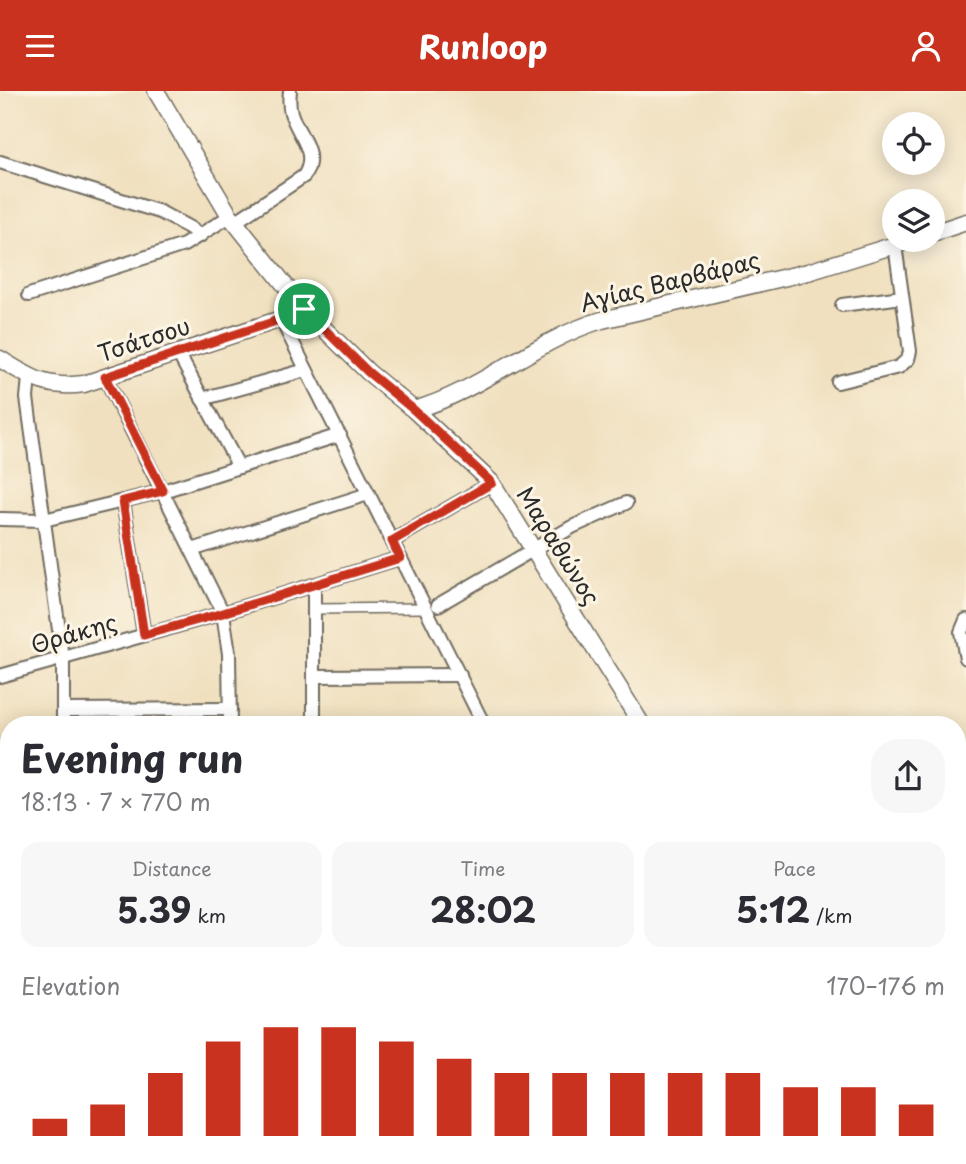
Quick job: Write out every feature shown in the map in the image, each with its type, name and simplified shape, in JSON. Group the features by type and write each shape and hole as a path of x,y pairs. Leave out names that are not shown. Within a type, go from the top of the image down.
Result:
{"street":[{"name":"Μαραθώνος","path":"156,91 233,219 304,309 368,372 414,410 492,483 636,716"},
{"path":"29,295 184,245 304,176 309,167 309,152 291,111 290,91"},
{"path":"0,162 160,212 200,236"},
{"path":"945,229 966,222"},
{"name":"Αγίας Βαρβάρας","path":"414,410 452,397 580,326 808,272 882,249"},
{"path":"838,382 906,363 910,351 902,297 903,252"},
{"path":"842,305 902,297"},
{"name":"Τσάτσου","path":"0,359 29,377 47,384 64,387 84,384 304,309"},
{"path":"281,319 400,558 432,606 480,716"},
{"path":"178,353 239,467"},
{"path":"202,399 306,370"},
{"path":"29,377 27,398 63,659 63,716"},
{"path":"105,377 223,613 229,654 230,716"},
{"path":"0,519 44,520 123,501 340,436"},
{"path":"392,541 492,483"},
{"path":"192,550 368,494"},
{"path":"123,501 144,635"},
{"path":"314,609 432,606 572,527 626,503"},
{"name":"Θράκης","path":"0,676 223,613 400,558"},
{"path":"314,585 314,716"},
{"path":"966,620 961,632 966,658"},
{"path":"314,676 460,675"},
{"path":"63,710 230,709"}],"route":[{"path":"304,309 368,372 414,410 492,483 392,541 400,558 144,635 123,501 163,491 105,377 270,323 304,309"}]}
